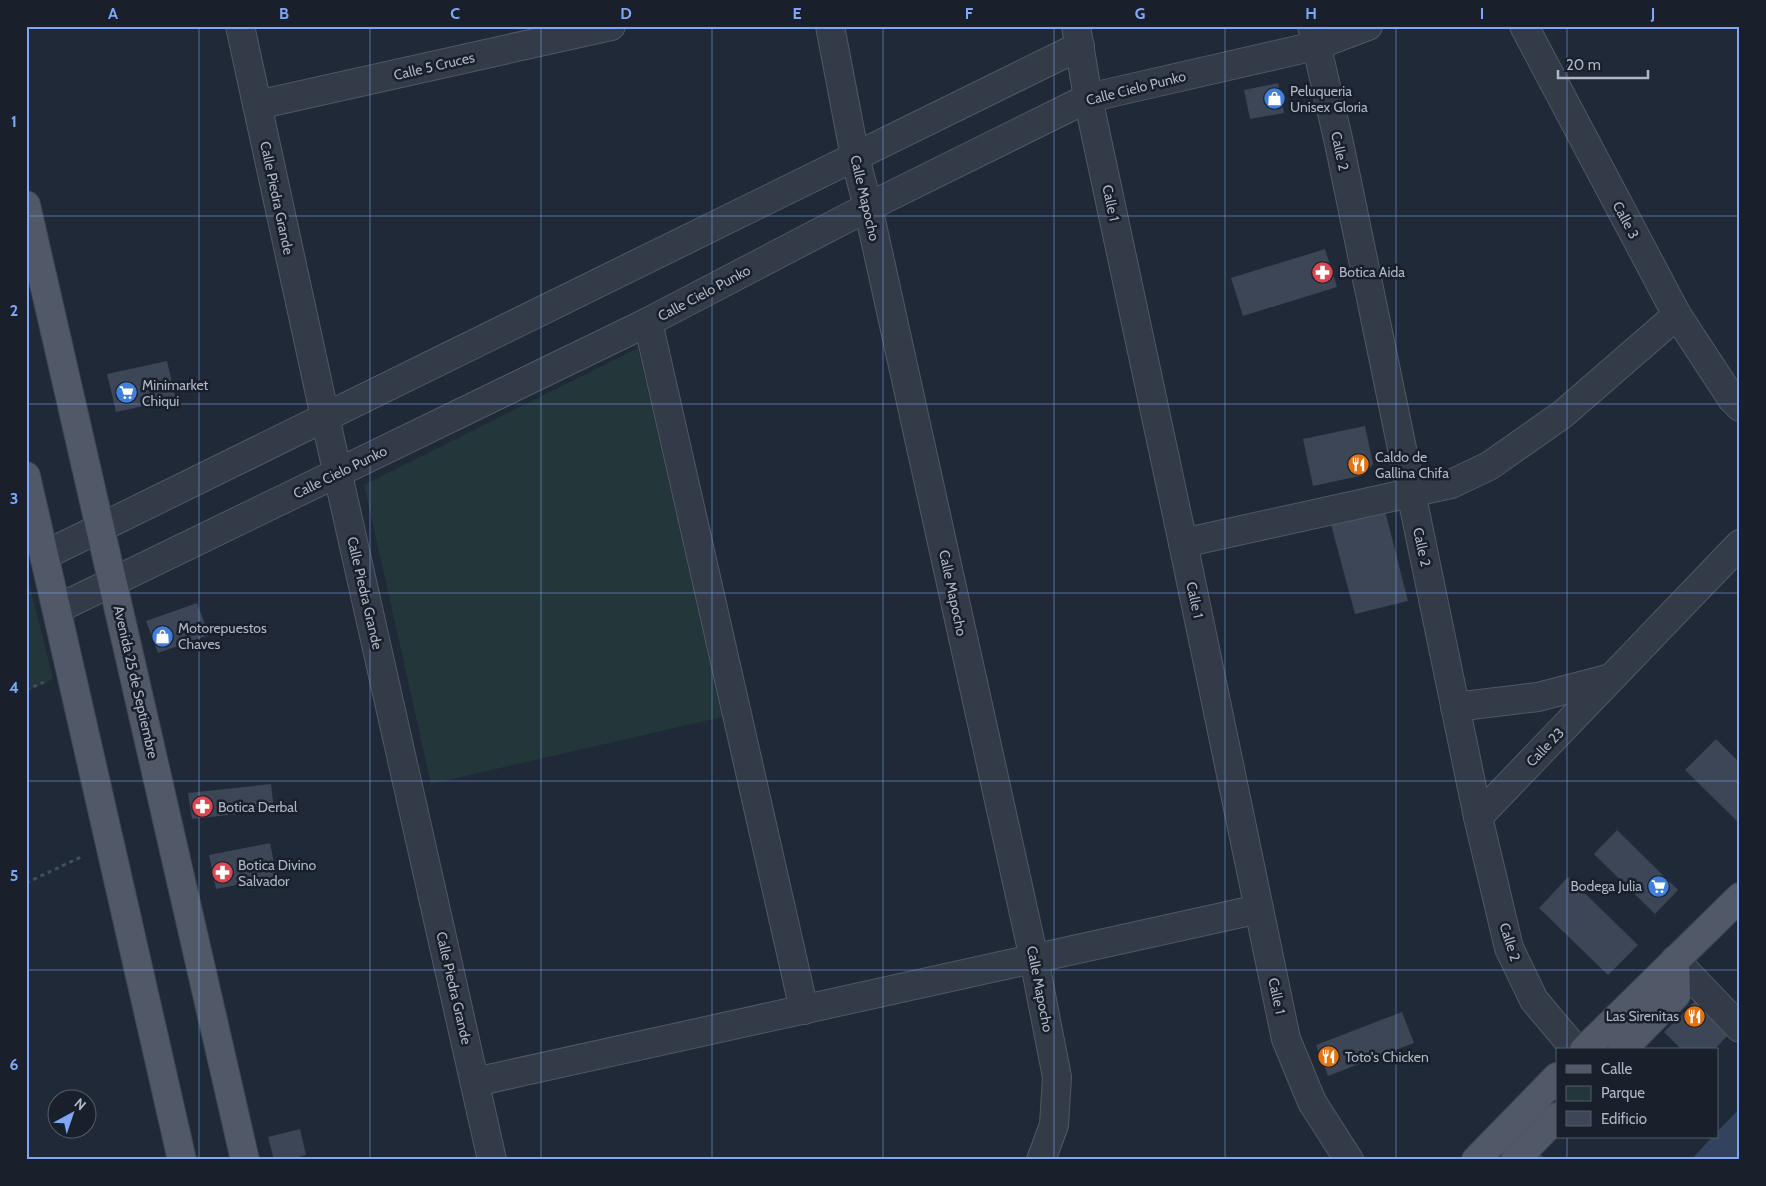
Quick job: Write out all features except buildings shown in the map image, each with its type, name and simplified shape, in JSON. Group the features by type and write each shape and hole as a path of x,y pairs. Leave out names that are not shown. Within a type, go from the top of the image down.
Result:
{"main road":[{"name":"Avenida 25 de Septiembre","path":"26,204 245,1160"},
{"path":"26,476 182,1160"},
{"path":"1586,1048 1740,896"},
{"path":"1624,1048 1676,995 1675,960"},
{"path":"1476,1160 1556,1078"},
{"path":"1516,1160 1556,1118"}],"street":[{"name":"Calle Piedra Grande","path":"240,26 325,417 492,1160"},
{"name":"Calle 5 Cruces","path":"257,105 611,26"},
{"name":"Calle Mapocho","path":"830,26 855,157 868,207 1034,959 1057,1077 1054,1125 1041,1160"},
{"name":"Calle Cielo Punko","path":"57,610 648,322 868,207 1088,98 1313,36 1368,26"},
{"name":"Calle 3","path":"1524,26 1677,315 1732,399 1740,407"},
{"path":"44,555 855,157 1078,36"},
{"name":"Calle 1","path":"1078,36 1088,98 1286,1039 1312,1102 1349,1160"},
{"name":"Calle 2","path":"1313,36 1339,142 1478,817 1509,948 1534,1000 1574,1048"},
{"path":"1183,543 1451,484 1489,466 1563,414 1677,315"},
{"path":"648,322 804,1010"},
{"name":"Calle 23","path":"1478,817 1740,544"},
{"path":"1455,706 1538,697 1611,678"},
{"path":"475,1082 1259,910"},
{"path":"1675,960 1740,1028"}],"path":[{"path":"26,883 110,843"}],"green space":[{"path":"638,348 722,717 431,784 364,485"},
{"path":"26,570 53,679 26,692"}],"water":[{"path":"1740,1108 1740,1160 1691,1160 1711,1138 1718,1138 1718,1131"}],"place":[{"name":"Peluqueria Unisex Gloria","path":"1274,99"},
{"name":"Botica Aida","path":"1323,272"},
{"name":"Minimarket Chiqui","path":"126,393"},
{"name":"Caldo de Gallina Chifa","path":"1359,465"},
{"name":"Motorepuestos Chaves","path":"162,636"},
{"name":"Botica Derbal","path":"202,807"},
{"name":"Botica Divino Salvador","path":"222,873"},
{"name":"Bodega Julia","path":"1658,886"},
{"name":"Las Sirenitas","path":"1695,1016"},
{"name":"Toto's Chicken","path":"1329,1057"}]}
